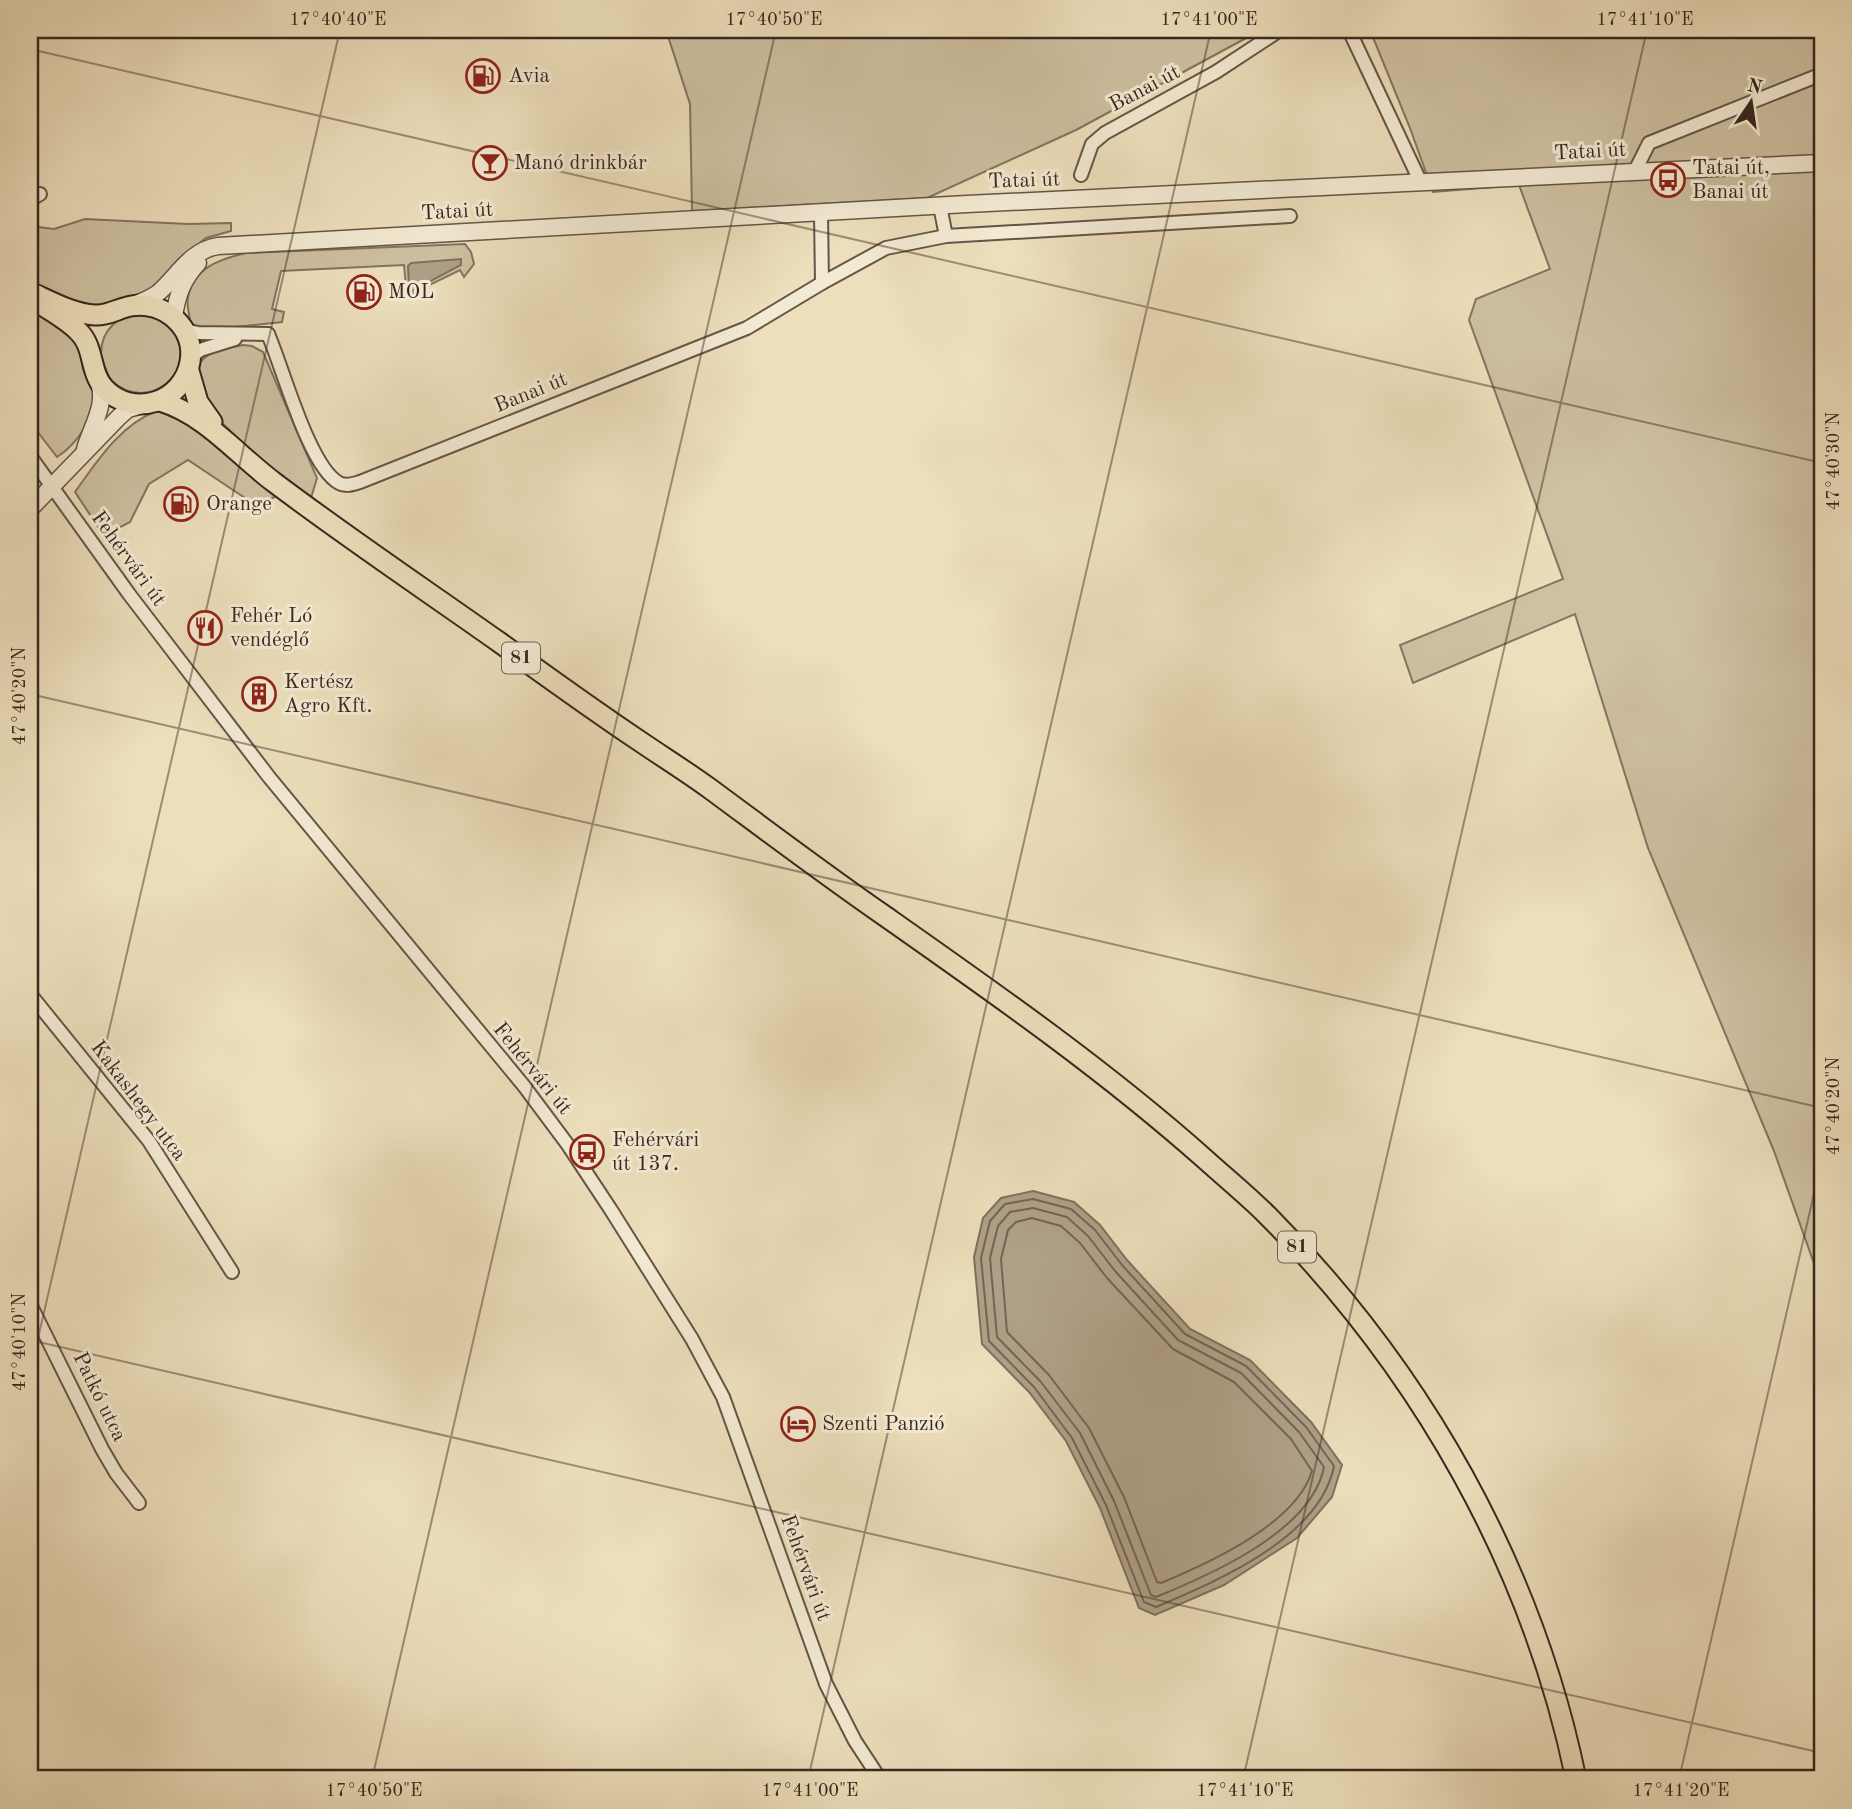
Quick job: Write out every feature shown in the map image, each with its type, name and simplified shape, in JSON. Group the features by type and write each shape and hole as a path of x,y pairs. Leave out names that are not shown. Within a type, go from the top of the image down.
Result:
{"main road":[{"path":"30,292 87,314 102,315 145,305 160,309 179,323"},
{"name":"81","path":"30,298 79,332 90,347 94,368 104,388 116,397 130,403 152,403 188,412 272,481 705,785 794,852 1084,1059 1171,1129 1264,1212 1317,1268 1366,1327 1445,1441 1513,1577 1545,1662 1576,1779"},
{"path":"94,368 92,347 96,333 105,321 123,309"},
{"name":"81","path":"179,323 190,343 190,365 198,402 219,435"},
{"path":"152,403 172,394 182,384 190,365"}],"street":[{"name":"Banai út","path":"1082,175 1093,144 1105,133 1216,72 1280,30"},
{"path":"1349,30 1421,183"},
{"path":"1635,171 1649,143 1822,74"},
{"name":"Tatai út","path":"123,309 150,299 160,292 178,271 201,251 227,246 940,206 1822,163"},
{"path":"940,206 946,236"},
{"path":"821,214 822,283 886,248 946,236 1290,216"},
{"name":"Tatai út","path":"179,323 177,294 189,273 206,256 227,246"},
{"name":"Banai út","path":"268,334 323,470 345,485 372,477 747,328 822,283"},
{"path":"179,323 198,333 268,334"},
{"path":"190,365 200,350 222,342 268,334"},
{"path":"84,452 101,401 102,387 94,368"},
{"path":"30,509 128,409 152,403"},
{"name":"Fehérvári út","path":"30,456 137,605 269,778 524,1086 568,1144 611,1210 692,1339 723,1396 826,1684 855,1741 880,1779"},
{"name":"Kakashegy utca","path":"30,994 149,1141 232,1272"},
{"name":"Patkó utca","path":"30,1304 102,1449 139,1503"}],"shaded area":[{"path":"666,30 1261,30 1076,130 927,198 692,211 690,104"},
{"path":"1370,30 1822,30 1822,1286 1774,1151 1648,848 1575,614 1413,683 1400,645 1563,579 1469,320 1476,299 1550,269 1519,185 1433,192"},
{"path":"85,219 188,224 231,223 231,231 206,238 181,258 160,284 95,308 74,303 30,284 30,226 54,229"},
{"path":"465,244 471,252 474,264 464,277 460,270 407,296 404,265 281,271 272,309 284,312 282,322 216,329 191,325 188,300 196,279 209,266 236,255"},
{"path":"30,308 78,342 84,372 94,388 91,417 72,445 57,457 30,422"},
{"path":"141,313 156,316 169,325 178,338 181,353 178,368 169,381 156,390 141,393 126,390 113,381 104,368 101,353 104,338 113,325 126,316"},
{"path":"243,345 263,352 317,478 311,498 269,469 209,410 195,369 210,354"},
{"path":"157,411 174,412 284,492 257,506 188,460 149,484 130,522 104,536 75,492 121,434"}],"water":[{"path":"461,259 461,265 412,291 409,288 408,266 411,263"},
{"path":"1033,1191 1074,1202 1100,1225 1127,1260 1190,1329 1250,1360 1311,1422 1342,1465 1332,1497 1297,1538 1224,1585 1155,1615 1139,1608 1100,1508 1066,1441 1029,1392 982,1344 974,1257 983,1218 1001,1198"}],"place":[{"name":"Avia","path":"483,76"},
{"name":"Manó drinkbár","path":"490,163"},
{"name":"Tatai út, Banai út","path":"1668,180"},
{"name":"MOL","path":"364,292"},
{"name":"Orange","path":"181,504"},
{"name":"Fehér Ló vendéglő","path":"205,628"},
{"name":"Kertész Agro Kft.","path":"259,694"},
{"name":"Fehérvári út 137.","path":"587,1152"},
{"name":"Szenti Panzió","path":"798,1424"}]}
